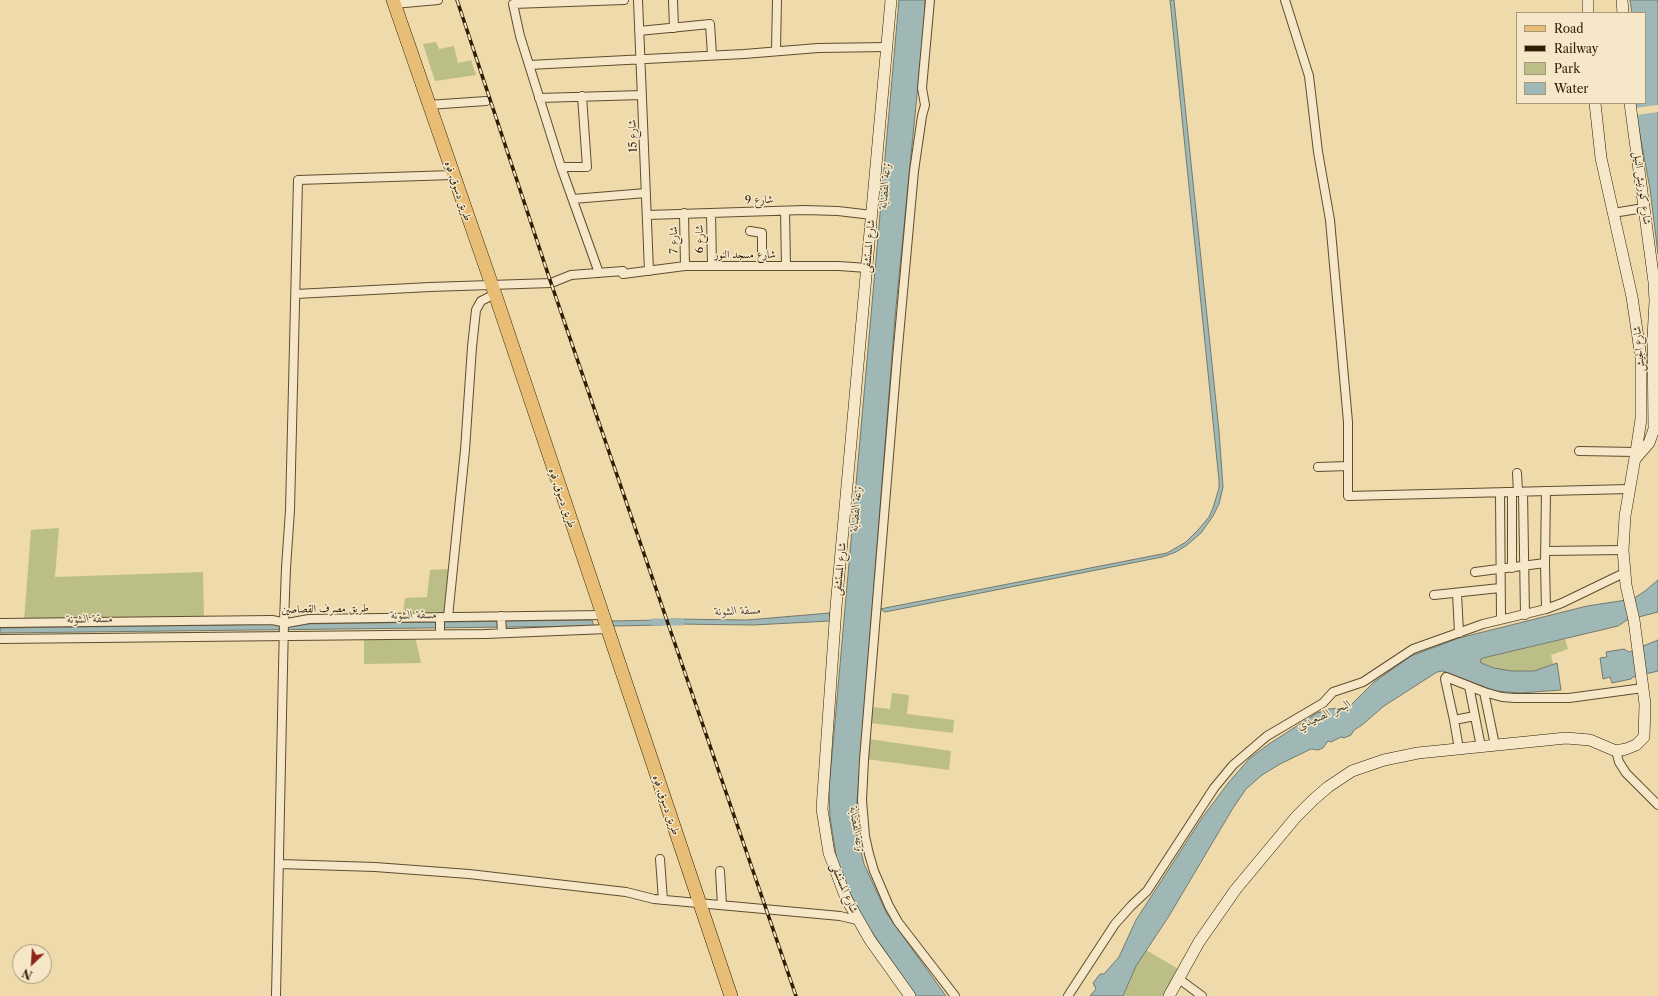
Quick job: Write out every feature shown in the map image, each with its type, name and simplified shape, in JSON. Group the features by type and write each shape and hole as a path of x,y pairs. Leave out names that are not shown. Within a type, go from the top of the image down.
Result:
{"main road":[{"name":"شارع المستشفى","path":"891,0 837,603 822,796 823,822 829,853 844,893 857,920 910,996"},
{"path":"1588,0 1588,12"},
{"path":"1622,0 1623,12"},
{"name":"طريق دسوق, فوه","path":"394,2 428,105 493,290 731,996"},
{"name":"شارع الجيش","path":"1595,104 1601,158 1632,297 1639,337 1642,398 1636,456 1624,516 1623,550 1624,573 1638,646 1646,720 1644,736 1636,745 1616,751"},
{"name":"شارع كورنيش النيل","path":"1630,104 1655,291 1653,342 1654,422 1652,437 1649,443 1636,456"},
{"path":"1169,996 1199,942 1236,889 1296,817 1328,787 1352,771 1384,760 1418,753 1566,738 1590,740 1616,751"}],"street":[{"path":"394,2 438,0"},
{"path":"599,272 561,167 529,65 513,4 624,0"},
{"name":"شارع 15","path":"638,0 649,271"},
{"path":"673,0 674,28"},
{"path":"776,50 777,0"},
{"path":"930,0 922,88 925,105 914,171 897,358 862,800 869,854 874,871 889,906 898,922 955,996"},
{"path":"1285,0 1309,76 1318,152 1330,220 1348,422 1348,496 1629,489"},
{"path":"640,31 710,24 712,55"},
{"path":"529,65 776,50 887,47"},
{"path":"539,98 642,95"},
{"path":"561,167 586,167 582,96"},
{"path":"428,105 486,101"},
{"path":"276,996 284,622 290,510 298,180 453,175"},
{"path":"573,199 646,193"},
{"path":"1613,213 1644,208"},
{"name":"شارع 9","path":"647,214 820,210 872,215"},
{"path":"785,211 786,266"},
{"name":"شارع 7","path":"684,213 686,266"},
{"name":"شارع 6","path":"711,213 712,266"},
{"path":"750,232 762,233 762,266"},
{"name":"شارع مسجد النور","path":"296,294 342,291 493,290 551,283 571,275 599,272 649,271 686,266 839,266 867,268"},
{"path":"440,634 444,617 465,450 476,310 481,301 493,290"},
{"path":"1579,451 1636,456"},
{"path":"1318,467 1348,466"},
{"path":"1517,473 1524,566 1525,615"},
{"path":"1546,491 1546,608"},
{"path":"1512,568 1518,492"},
{"path":"1500,493 1501,619"},
{"path":"1545,551 1623,550"},
{"path":"1474,572 1500,570 1545,563"},
{"path":"1068,996 1115,924 1147,891 1214,788 1244,755 1267,736 1323,703 1334,692 1363,682 1413,649 1459,632 1501,619 1525,615 1546,608 1624,573"},
{"path":"1434,595 1500,588"},
{"path":"1456,593 1459,632"},
{"name":"طريق مصرف القصاصين","path":"0,623 272,620 284,622 309,619 602,615"},
{"path":"501,616 502,633"},
{"path":"0,639 502,633 607,629"},
{"path":"1459,750 1445,679 1448,677 1484,692 1510,698 1552,698 1643,686"},
{"path":"1470,686 1481,747"},
{"path":"1484,692 1496,745"},
{"path":"1454,720 1475,716"},
{"path":"1616,751 1619,762 1626,774 1658,805"},
{"path":"660,859 663,900"},
{"path":"280,864 375,867 469,874 626,892 654,899 840,916 857,920"},
{"path":"720,871 722,905"},
{"path":"1179,979 1202,996"}],"green space":[{"path":"436,42 439,49 454,46 458,63 471,60 476,75 435,81 423,44"},
{"path":"59,528 55,577 203,572 204,619 24,621 31,530"},
{"path":"449,569 445,615 403,615 405,598 427,597 430,570"},
{"path":"415,636 421,663 364,664 364,637"},
{"path":"1565,639 1568,649 1551,655 1553,664 1534,671 1512,671 1494,668 1481,663 1480,660 1483,658"},
{"path":"892,693 909,695 907,714 954,720 953,733 870,723 872,707 890,709"},
{"path":"869,739 951,751 949,770 866,759"},
{"path":"1146,950 1180,970 1164,996 1125,996 1124,995 1136,966"}],"water":[{"name":"ترعة القضابة","path":"899,0 925,0 924,24 895,317 855,827 864,864 887,914 946,996 916,996 863,919 847,887 837,861 830,817 829,789"},
{"path":"1170,0 1174,0 1219,431 1223,487 1219,504 1213,516 1201,533 1176,552 1162,557 885,612 880,609 1167,553 1186,542 1209,517 1219,488 1219,480"},
{"path":"1630,0 1658,0 1658,254 1650,189 1635,108 1636,104 1646,104 1646,12 1632,12"},
{"name":"البحر الصعيدي","path":"1658,580 1658,612 1627,620 1618,626 1483,658 1480,660 1481,663 1494,668 1512,671 1534,671 1557,663 1561,690 1520,693 1495,691 1443,671 1437,672 1384,706 1354,730 1351,735 1344,738 1341,737 1331,742 1328,741 1323,748 1318,750 1311,749 1280,764 1262,775 1246,789 1233,808 1169,916 1136,966 1123,996 1090,996 1096,989 1093,983 1100,974 1104,974 1119,957 1136,920 1202,818 1229,782 1250,758 1269,744 1317,713 1329,709 1349,707 1374,682 1411,656 1459,638 1587,606 1633,599"},
{"path":"830,613 830,621 753,625 672,624 671,619 747,620"},
{"path":"592,620 594,626 0,633 0,628"},
{"path":"660,620 662,625 613,626 612,621"},
{"path":"1658,640 1658,671 1612,683 1610,677 1603,679 1600,658 1607,657 1606,652 1624,649 1629,652"}],"pier":[{"path":"1658,105 1658,112 1636,115 1635,108"}],"waterway":[{"name":"مسقة الشونة","path":"653,622 681,622"}],"railway":[{"path":"457,0 551,283 796,996"}]}
